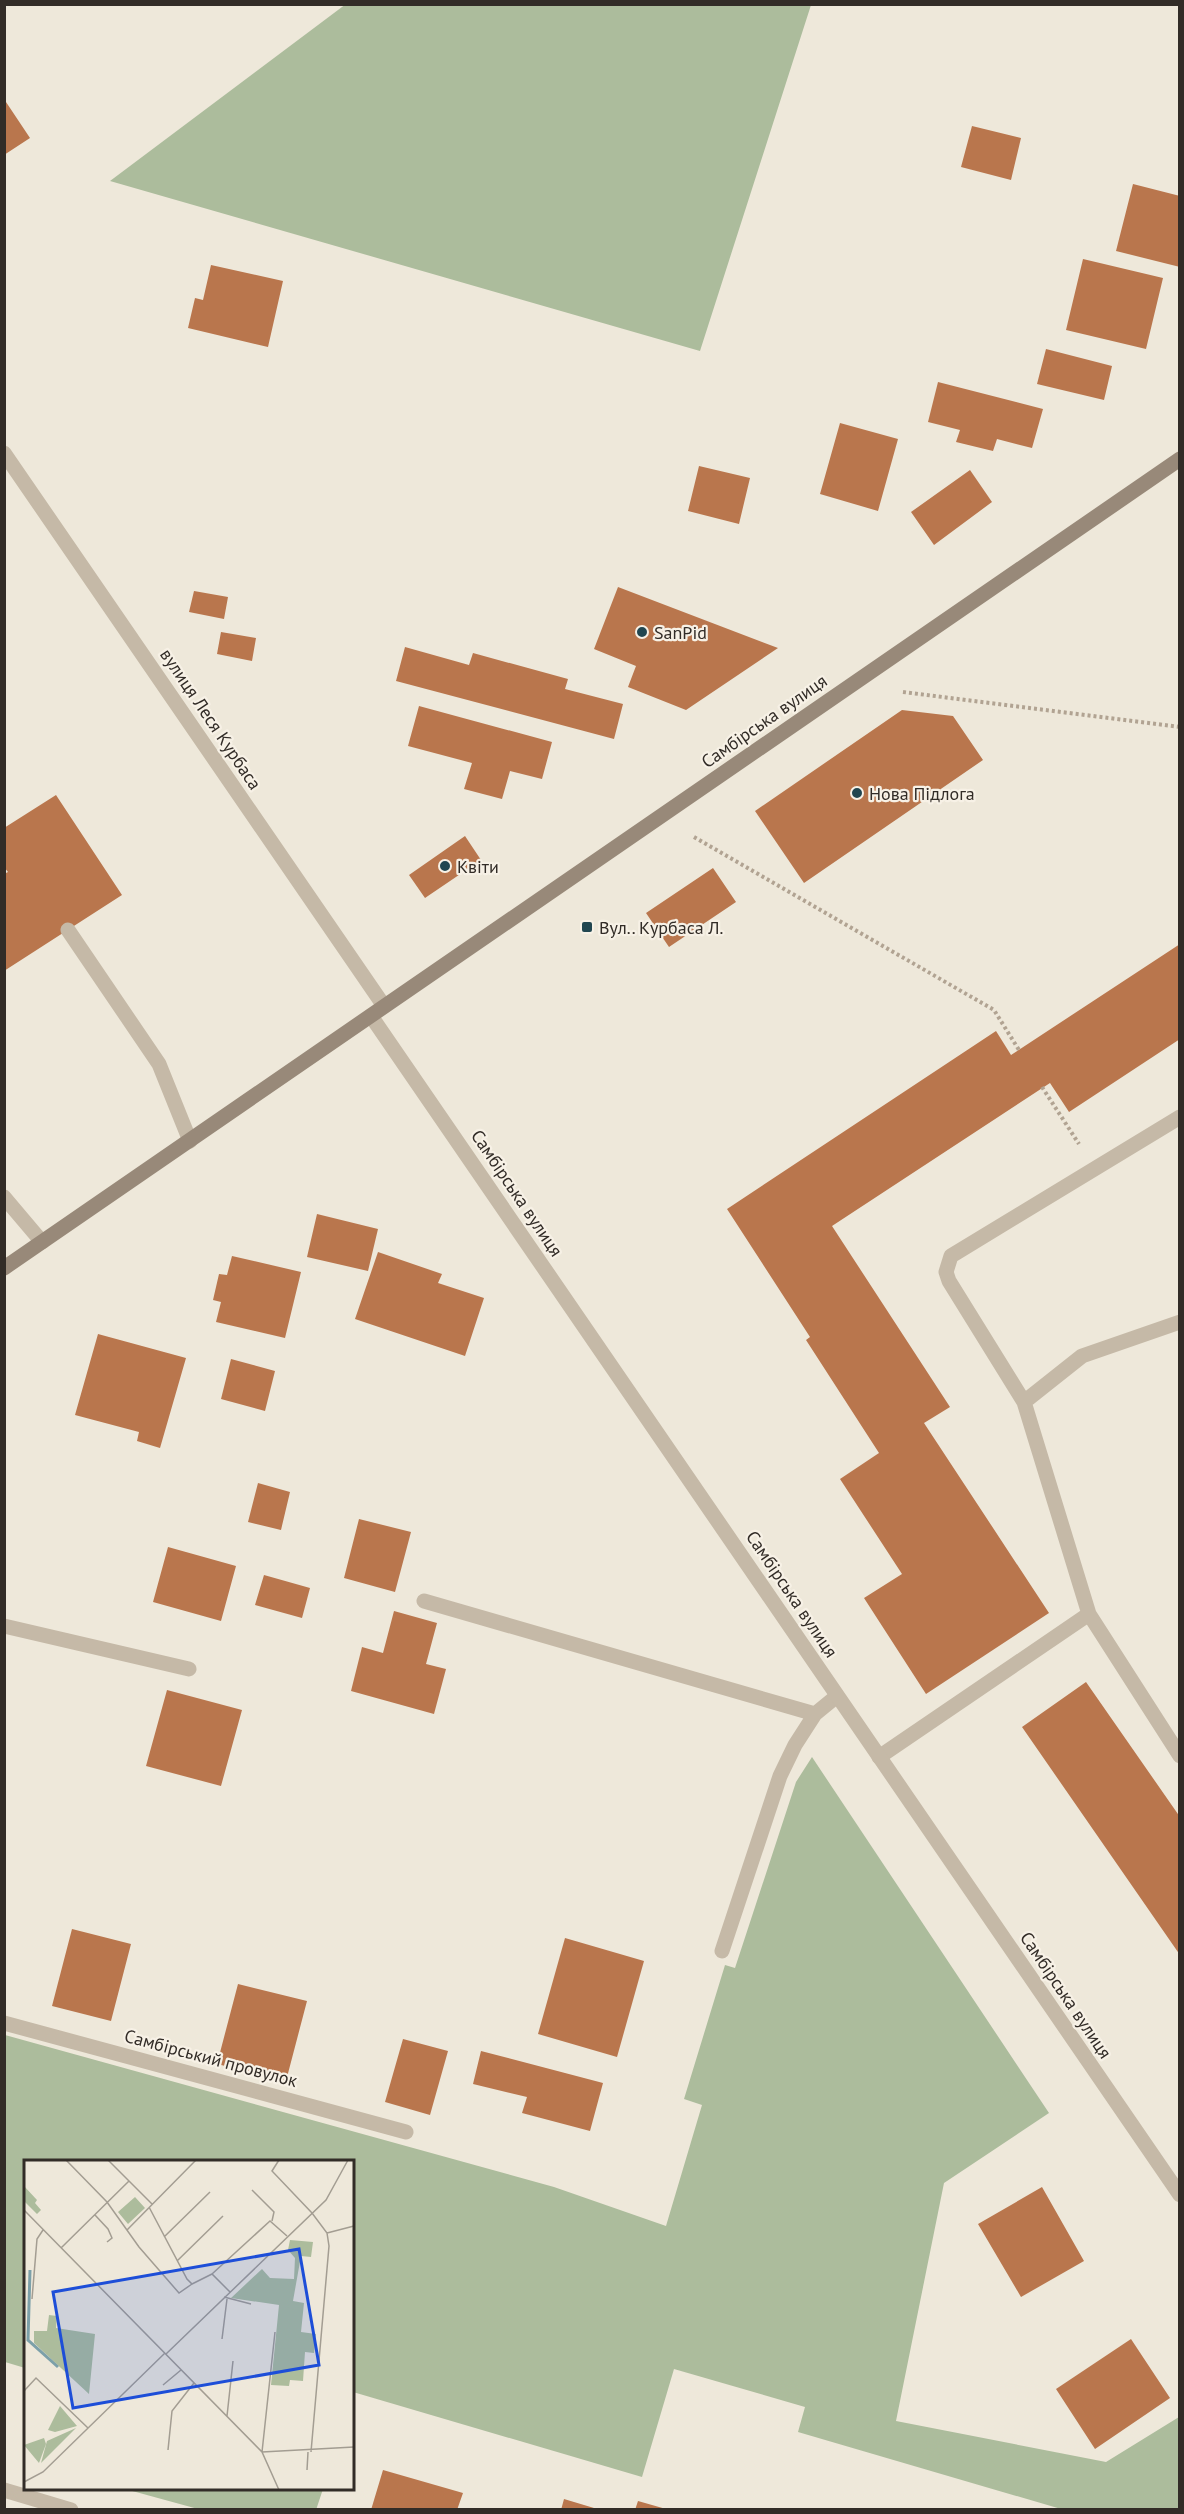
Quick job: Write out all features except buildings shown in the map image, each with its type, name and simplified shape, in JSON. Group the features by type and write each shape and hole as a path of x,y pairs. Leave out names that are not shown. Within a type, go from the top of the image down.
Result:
{"main road":[{"name":"Самбірська вулиця","path":"4,1268 1179,459"}],"street":[{"name":"вулиця Леся Курбаса","path":"4,453 384,1006"},
{"path":"68,930 159,1064 190,1141"},
{"name":"Самбірська вулиця","path":"371,1016 1179,2195"},
{"path":"1179,1117 951,1256 947,1263 949,1281 1024,1402 1089,1614 1179,1756"},
{"path":"4,1197 42,1242"},
{"path":"1024,1402 1083,1356 1179,1322"},
{"path":"424,1601 815,1714"},
{"path":"879,1757 1089,1614"},
{"path":"4,1626 189,1669"},
{"path":"722,1951 780,1776 795,1744 815,1714 837,1696"},
{"name":"Самбірський провулок","path":"4,2023 406,2132"},
{"path":"4,2490 71,2510"}],"path":[{"path":"903,692 1179,727"},
{"path":"694,837 994,1010 1019,1050"},
{"path":"1042,1087 1095,1168"}],"green space":[{"path":"346,4 811,5 700,351 110,181"},
{"path":"812,1757 1049,2113 944,2183 896,2421 1106,2462 1179,2417 1179,2509 1061,2509 798,2432 805,2407 674,2369 642,2477 354,2392 354,2160 24,2160 24,2368 5,2362 5,2035 554,2187 666,2226 702,2105 684,2099 725,1965 735,1968 796,1782"},
{"path":"129,2490 323,2490 316,2510 198,2509"}],"place":[{"name":"SanPid","path":"642,632"},
{"name":"Нова Підлога","path":"857,793"},
{"name":"Квіти","path":"445,866"},
{"name":"Вул.. Курбаса Л.","path":"587,927"}]}
